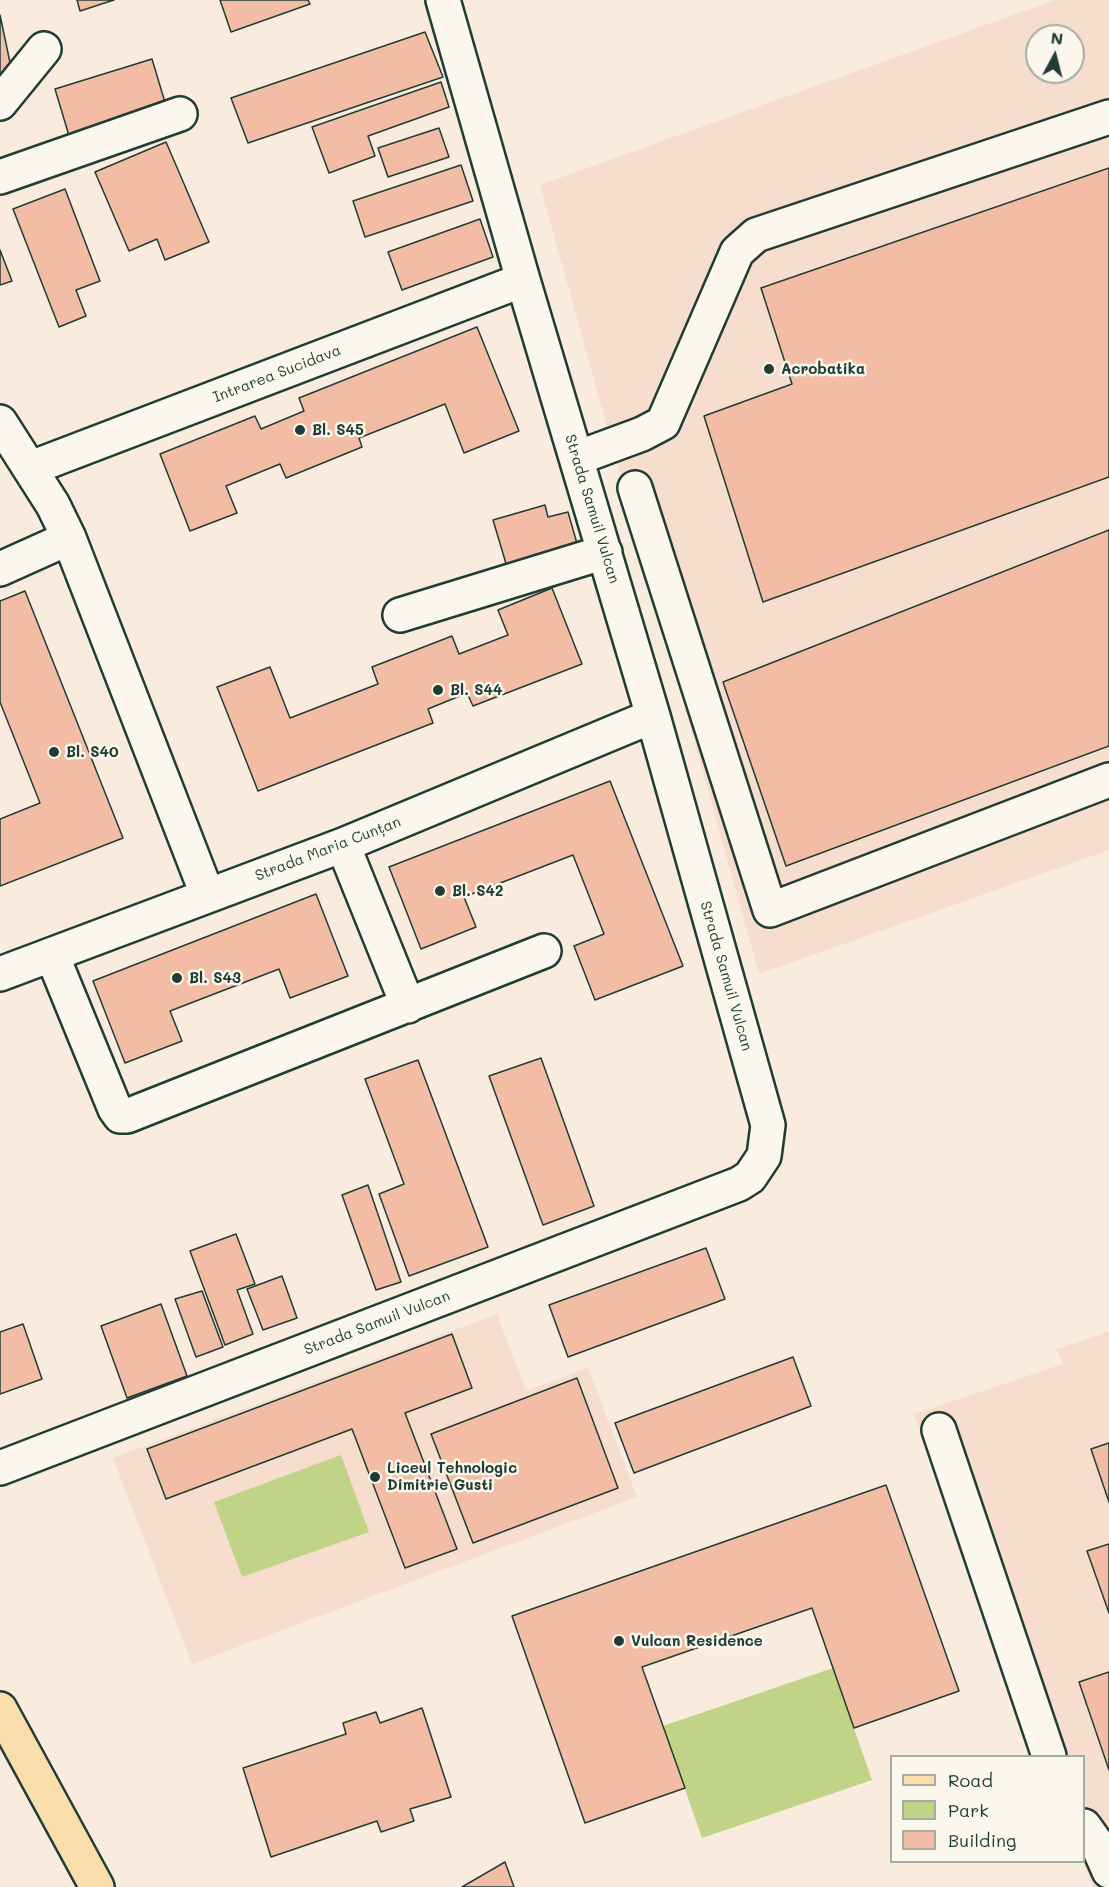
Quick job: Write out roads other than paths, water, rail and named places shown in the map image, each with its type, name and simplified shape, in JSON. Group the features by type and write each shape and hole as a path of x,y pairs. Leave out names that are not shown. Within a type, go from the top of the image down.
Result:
{"main road":[{"path":"0,1709 97,1887"}],"street":[{"name":"Strada Samuil Vulcan","path":"0,1468 739,1184 750,1177 764,1156 768,1125 653,716 523,280 443,0"},
{"path":"0,103 44,49"},
{"path":"0,177 180,114"},
{"path":"577,458 642,434 663,423 737,252 756,235 1109,117"},
{"name":"Intrarea Sucidava","path":"31,468 523,280"},
{"path":"0,422 31,468 69,538 207,894"},
{"path":"635,488 770,910 1109,780"},
{"path":"0,569 69,538"},
{"path":"400,615 605,552"},
{"name":"Strada Maria Cunțan","path":"0,974 207,894 343,845 653,716"},
{"path":"343,845 408,1006"},
{"path":"52,955 120,1116 127,1116 544,951"},
{"path":"939,1430 1049,1755"},
{"path":"1085,1829 1097,1844 1109,1871"}],"place":[{"name":"Acrobatika","path":"769,369"},
{"name":"Bl. S45","path":"300,430"},
{"name":"Bl. S44","path":"438,690"},
{"name":"Bl. S40","path":"54,752"},
{"name":"Bl. S42","path":"440,891"},
{"name":"Bl. S43","path":"177,978"},
{"name":"Liceul Tehnologic Dimitrie Gusti","path":"375,1477"},
{"name":"Vulcan Residence","path":"619,1641"}]}
